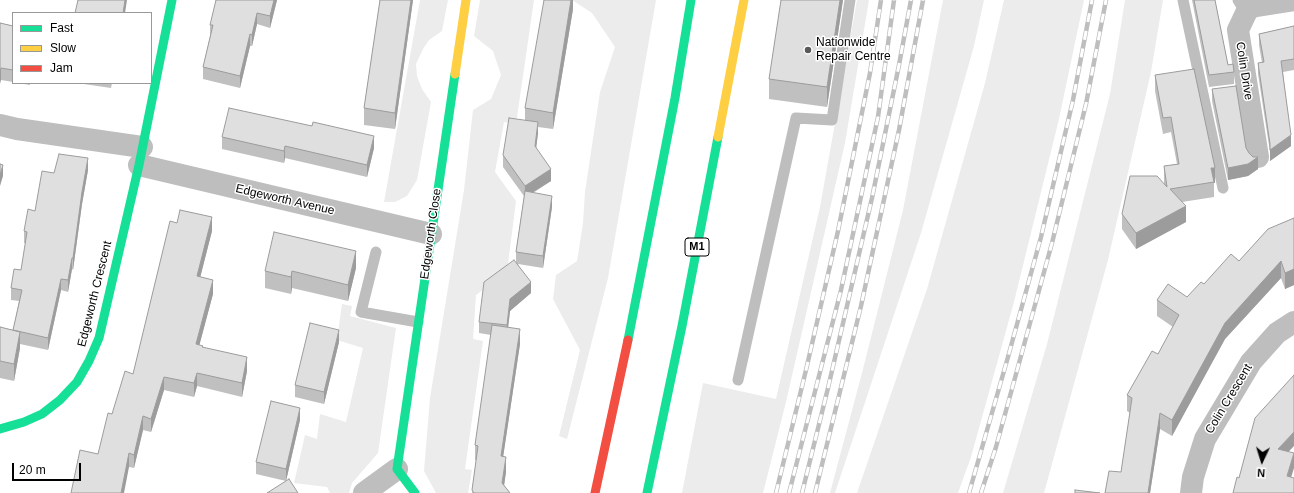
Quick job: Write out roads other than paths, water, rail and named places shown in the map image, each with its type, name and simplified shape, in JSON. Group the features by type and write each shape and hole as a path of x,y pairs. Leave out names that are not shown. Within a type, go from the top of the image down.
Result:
{"main road":[{"name":"Edgeworth Crescent","path":"0,429 24,422 42,414 60,400 78,382 90,361 99,338 141,156 172,0"},
{"name":"Edgeworth Close","path":"398,469 418,322 466,0"},
{"path":"595,493 635,310 675,98 691,0"},
{"name":"M1","path":"647,493 682,326 744,0"},
{"path":"398,469 415,493"}],"street":[{"name":"Colin Drive","path":"1258,157 1243,90 1238,30 1242,7 1251,7 1294,0"},
{"name":"Edgeworth Avenue","path":"0,125 141,156 431,234"},
{"name":"Colin Crescent","path":"1191,493 1193,477 1205,439 1251,362 1277,332 1294,322"},
{"path":"364,493 398,469"}],"lane":[{"path":"738,380 796,118 832,120 850,0"},
{"path":"1183,0 1223,188"},
{"path":"1203,95 1218,93"},
{"path":"376,252 361,312 418,322"}],"railway":[{"path":"776,493 838,231 870,73 881,0"},
{"path":"789,493 841,290 878,117 894,0"},
{"path":"802,493 872,198 911,0"},
{"path":"815,493 861,306 899,130 923,0"},
{"path":"969,493 1041,237 1073,100 1092,0"},
{"path":"981,493 996,447 1052,243 1086,104 1106,0"}],"place":[{"name":"Nationwide Repair Centre","path":"808,50"}]}
